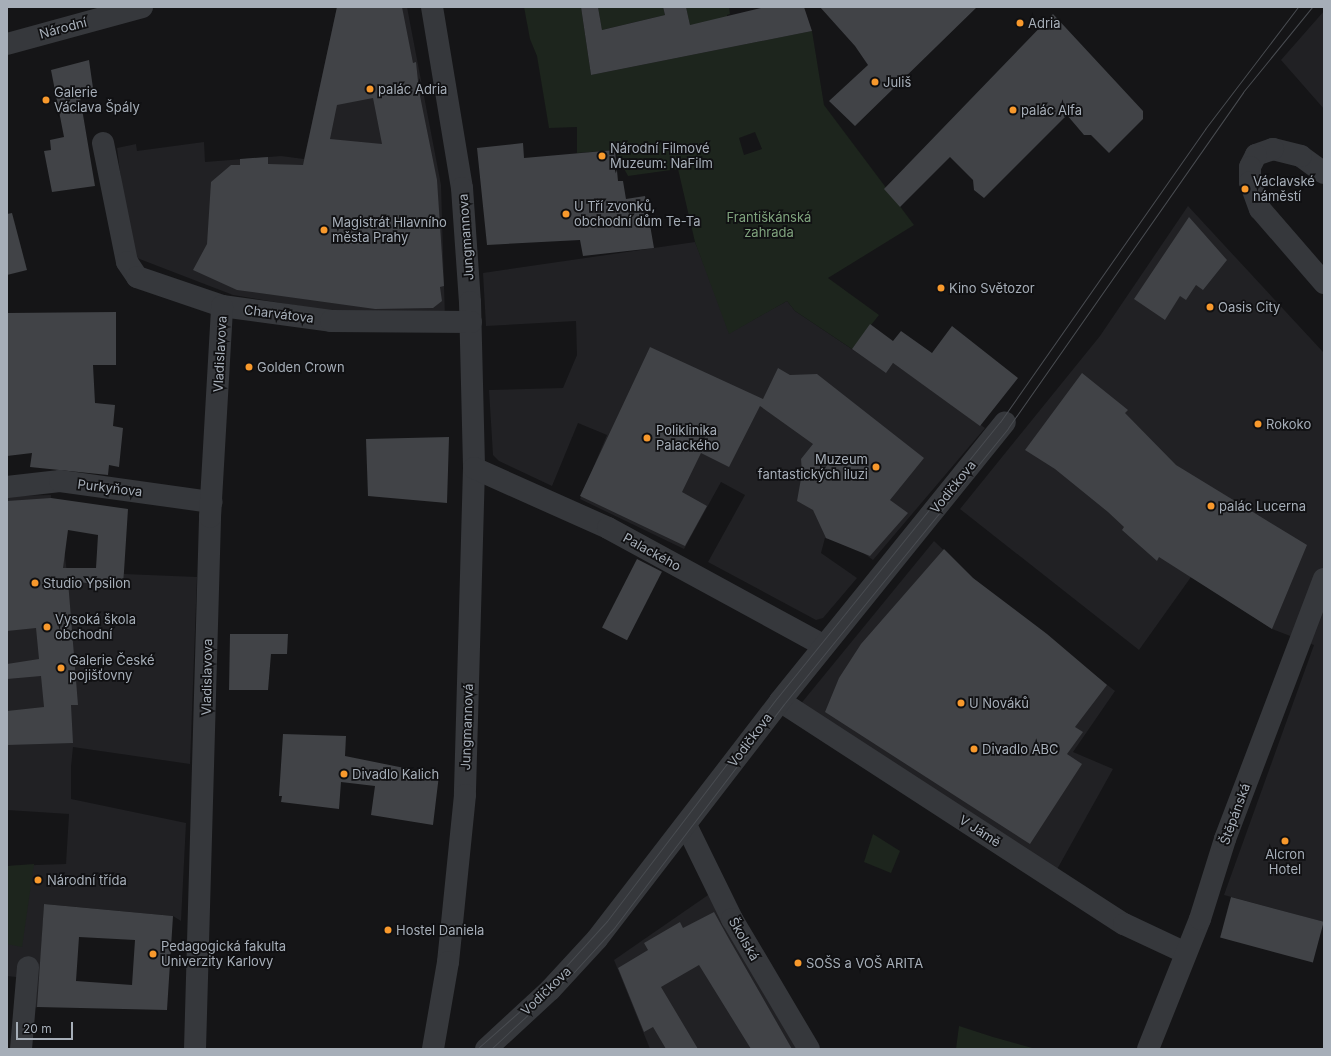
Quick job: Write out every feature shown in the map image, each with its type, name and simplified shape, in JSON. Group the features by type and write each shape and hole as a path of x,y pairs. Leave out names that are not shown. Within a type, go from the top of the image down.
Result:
{"street":[{"name":"Národní","path":"7,44 142,7"},
{"name":"Jungmannova","path":"432,7 462,188 471,322 474,468"},
{"name":"Charvátova","path":"103,142 127,262 137,277 222,306 332,321 471,322"},
{"path":"1324,173 1301,156 1273,149 1256,155 1250,167 1250,182 1260,210 1324,283"},
{"name":"Vladislavova","path":"195,1049 212,502 222,306"},
{"name":"Vodičkova","path":"486,1049 550,990 597,940 780,701 1006,422"},
{"name":"Palackého","path":"474,468 608,528 824,646"},
{"name":"Jungmannová","path":"433,1049 444,984 465,795 474,468"},
{"name":"Purkyňova","path":"7,487 60,482 212,502"},
{"name":"Štěpánská","path":"1148,1049 1186,953 1324,579"},
{"name":"V Jámě","path":"780,701 1124,924 1186,953"},
{"name":"Školská","path":"686,825 732,919 809,1049"},
{"path":"21,1049 28,967"}],"shaded area":[{"path":"337,7 407,7 441,185 445,318 372,318 233,295 137,258 130,250 117,148 136,144 137,151 204,142 205,162 281,156 304,159"},
{"path":"1324,11 1324,109 1281,60"},
{"path":"1188,206 1324,353 1324,922 1224,895 1314,645 1272,629 1191,577 1139,650 960,509 1100,336"},
{"path":"695,242 731,332 787,301 795,311 886,372 893,363 985,428 873,560 858,549 825,538 821,553 857,578 823,618 816,620 708,562 745,495 721,482 684,549 580,499 607,435 578,423 552,486 499,461 493,455 489,390 563,388 577,355 576,321 486,326 483,273"},
{"path":"51,495 48,548 64,548 68,581 123,587 124,574 197,577 190,764 73,747 71,767 71,799 186,823 181,921 173,916 44,904 38,1007 34,1008 25,978 7,976 7,866 66,864 69,814 7,810 7,496"},
{"name":"U Nováků","path":"934,541 973,578 1115,691 1073,752 1113,769 1055,873 799,706"},
{"path":"711,893 800,1049 650,1049 614,960"}],"green space":[{"name":"Františkánská zahrada","path":"524,7 581,7 591,75 812,31 824,105 914,225 828,278 879,315 852,349 795,311 787,301 729,334 695,242 678,169 628,176 614,150 577,153 577,127 549,128 537,56 530,39","holes":["755,132 762,149 744,155 739,138"]},
{"path":"598,7 663,7 665,15 602,30"},
{"path":"686,7 729,7 730,14 727,15 727,20 690,25"},
{"path":"873,834 900,851 891,873 864,862"},
{"path":"34,864 22,947 7,944 7,866"},
{"path":"959,1026 993,1037 1036,1049 956,1049"}],"building":[{"name":"Magistrát Hlavního města Prahy","path":"337,7 402,7 413,63 416,62 419,91 437,180 444,286 440,287 442,301 433,308 375,309 237,290 193,270 207,244 211,182 231,165 240,165 240,159 268,157 268,164 303,165","holes":["373,98 382,144 330,139 337,105"]},
{"path":"581,7 598,7 602,30 665,15 663,7 686,7 690,25 765,7 804,7 812,31 591,75"},
{"name":"Juliš","path":"820,7 977,7 855,126 829,101 868,65 855,46"},
{"name":"palác Alfa","path":"1053,14 1143,111 1143,119 1109,153 1091,135 1084,135 1067,115 984,198 974,190 973,180 950,157 900,207 884,189"},
{"path":"89,60 93,88 79,91 95,186 52,192 44,151 51,150 50,140 64,137 51,70"},
{"name":"U Tří zvonků, obchodní dům Te-Ta","path":"523,143 524,158 615,150 618,181 623,181 626,199 645,196 654,248 583,256 580,240 487,245 477,148"},
{"path":"12,213 27,270 7,275 7,214"},
{"path":"1189,217 1227,260 1203,290 1196,285 1186,300 1180,296 1165,320 1134,299"},
{"path":"116,312 116,365 93,365 95,403 115,405 113,426 123,428 119,467 109,465 108,475 30,467 32,453 7,456 7,313"},
{"path":"870,324 893,341 901,331 932,353 952,326 1018,378 980,426 893,363 886,373 852,349"},
{"path":"650,347 763,399 778,368 790,375 817,374 924,458 890,500 908,513 870,556 826,538 813,510 797,501 802,473 801,459 813,444 760,406 729,467 701,453 682,492 707,506 685,546 580,496"},
{"name":"palác Lucerna","path":"1082,373 1128,410 1125,413 1176,465 1307,545 1272,629 1159,557 1157,561 1122,530 1124,527 1108,512 1055,469 1025,450"},
{"path":"449,437 447,503 368,496 366,439"},
{"path":"51,498 128,509 123,587 68,581 78,705 71,705 73,743 7,745 7,711 44,707 41,676 7,679 7,664 39,659 36,628 7,631 7,501","holes":["68,530 98,535 96,568 63,568"]},
{"name":"U Nováků","path":"944,549 973,578 1047,634 1107,685 1075,727 1083,732 1067,754 1082,764 1030,844 825,712 839,678 861,644"},
{"path":"637,559 662,572 627,640 602,628"},
{"path":"230,634 288,634 287,654 271,654 268,690 229,690"},
{"path":"283,734 346,736 345,756 439,775 433,825 371,815 375,786 341,782 339,809 281,802 282,796 279,796"},
{"path":"1231,897 1324,922 1313,962 1220,938"},
{"name":"Pedagogická fakulta Univerzity Karlovy","path":"44,904 173,916 167,1010 37,1007","holes":["79,937 135,940 132,985 76,981"]},
{"path":"714,912 792,1049 751,1049 699,965 661,987 698,1049 666,1049 653,1027 644,1032 618,968 648,950 644,943 680,922 683,928"}],"tram line":[{"path":"477,1049 547,987 607,921 777,698 1000,422 1205,129 1298,7"},
{"path":"491,1049 574,972 614,928 784,704 1008,428 1243,92 1312,7"}],"place":[{"name":"Adria","path":"1020,23"},
{"name":"Juliš","path":"875,82"},
{"name":"palác Adria","path":"370,89"},
{"name":"Galerie Václava Špály","path":"46,100"},
{"name":"palác Alfa","path":"1013,110"},
{"name":"Národní Filmové Muzeum: NaFilm","path":"602,156"},
{"name":"Václavské náměstí","path":"1245,189"},
{"name":"U Tří zvonků, obchodní dům Te-Ta","path":"566,214"},
{"name":"Magistrát Hlavního města Prahy","path":"324,230"},
{"name":"Kino Světozor","path":"941,288"},
{"name":"Oasis City","path":"1210,307"},
{"name":"Golden Crown","path":"249,367"},
{"name":"Rokoko","path":"1258,424"},
{"name":"Poliklinika Palackého","path":"647,438"},
{"name":"Muzeum fantastických iluzi","path":"876,467"},
{"name":"palác Lucerna","path":"1211,506"},
{"name":"Studio Ypsilon","path":"35,583"},
{"name":"Vysoká škola obchodní","path":"47,627"},
{"name":"Galerie České pojišťovny","path":"61,668"},
{"name":"U Nováků","path":"961,703"},
{"name":"Divadlo ABC","path":"974,749"},
{"name":"Divadlo Kalich","path":"344,774"},
{"name":"Alcron Hotel","path":"1285,841"},
{"name":"Národní třída","path":"38,880"},
{"name":"Hostel Daniela","path":"388,930"},
{"name":"Pedagogická fakulta Univerzity Karlovy","path":"153,954"},
{"name":"SOŠS a VOŠ ARITA","path":"798,963"}]}
